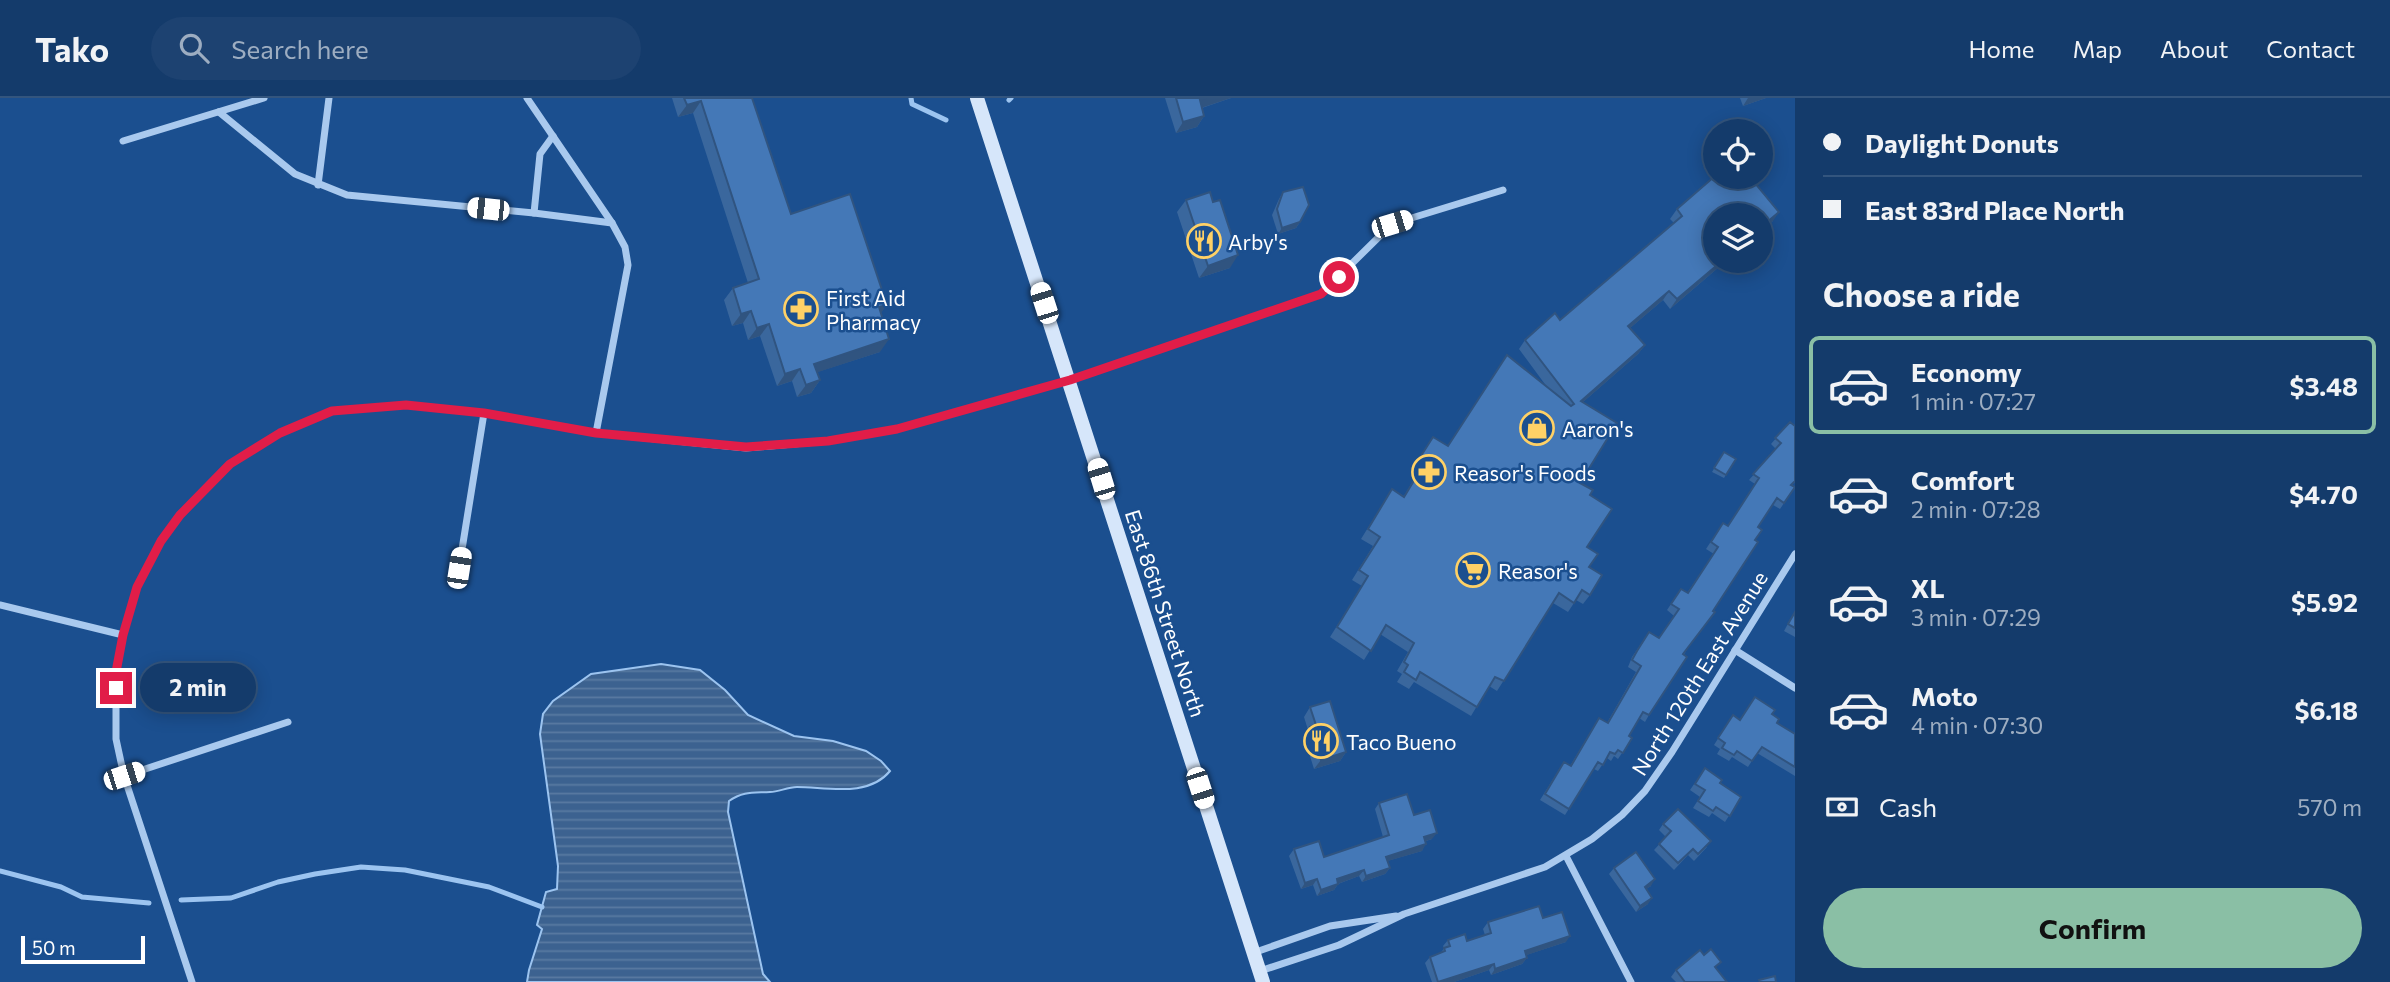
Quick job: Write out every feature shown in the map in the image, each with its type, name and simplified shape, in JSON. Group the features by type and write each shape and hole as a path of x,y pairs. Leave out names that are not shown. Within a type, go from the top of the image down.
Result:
{"main road":[{"name":"East 86th Street North","path":"977,98 1261,976"}],"street":[{"path":"123,141 264,98"},
{"path":"318,185 329,98"},
{"path":"527,98 612,223 625,247 628,265 596,433"},
{"path":"219,112 295,174 347,195 612,223"},
{"path":"534,214 540,154 553,136"},
{"path":"192,982 124,776 116,738 116,672 137,587 148,564 180,515 230,464 280,433 332,411 406,405 484,413 596,433 746,447 828,441 897,429 1070,380 1321,294 1392,224 1503,190"},
{"path":"459,568 484,413"},
{"name":"North 120th East Avenue","path":"1261,976 1339,945 1404,914 1545,867 1592,839 1622,815 1645,790 1672,752 1795,554"},
{"path":"0,605 123,635"},
{"path":"1735,650 1795,688"},
{"path":"124,776 288,722"},
{"path":"1566,856 1631,982"},
{"name":"North 120th East Avenue","path":"1253,953 1330,926 1404,914"}],"water":[{"path":"661,664 700,670 725,690 748,715 794,736 833,741 866,751 890,771 881,779 859,788 793,787 773,792 744,794 729,801 728,812 763,974 770,982 527,982 542,929 537,925 546,892 557,889 558,866 540,734 543,714 553,701 591,674"}],"building":[{"name":"First Aid Pharmacy","path":"684,98 752,98 791,214 850,194 887,305 879,307 889,339 814,364 820,380 806,385 800,369 785,374 769,324 757,328 751,311 741,314 733,288 759,279 701,101 687,105"},
{"path":"1176,98 1206,98 1200,100 1204,116 1183,122"},
{"name":"Reasor's","path":"1703,186 1703,189 1760,189 1772,203 1703,203 1703,273 1708,273 1677,299 1669,291 1628,326 1645,345 1581,401 1617,423 1580,483 1593,490 1590,495 1612,509 1587,547 1598,554 1589,567 1602,575 1590,595 1582,590 1574,603 1559,593 1504,681 1495,677 1477,707 1420,672 1416,680 1404,672 1408,665 1404,662 1414,643 1386,625 1371,651 1337,627 1368,576 1359,570 1380,537 1368,529 1392,489 1404,497 1421,469 1419,459 1433,437 1448,446 1507,355 1571,406 1574,404 1525,340 1555,313 1560,320 1682,216 1677,209"},
{"path":"1303,187 1309,205 1300,222 1282,228 1277,209 1283,192"},
{"path":"1210,192 1213,202 1220,200 1238,255 1208,266 1186,200"},
{"name":"Reasor's","path":"1773,205 1779,212 1773,217"},
{"path":"1790,422 1795,426 1795,481 1791,485 1795,487 1784,503 1777,498 1758,527 1762,530 1755,540 1758,542 1713,611 1715,612 1683,654 1687,657 1649,715 1643,712 1623,753 1618,750 1615,754 1610,752 1603,765 1598,762 1569,809 1545,794 1564,762 1571,766 1599,718 1608,723 1641,666 1632,660 1637,651 1649,632 1659,638 1679,609 1671,604 1681,589 1688,593 1718,547 1711,542 1723,523 1728,526 1759,478 1753,474 1781,443 1775,438"},
{"path":"1724,452 1736,459 1726,475 1714,468"},
{"path":"1795,612 1795,628 1788,624"},
{"path":"1755,697 1775,710 1772,714 1779,719 1777,723 1795,734 1795,767 1762,747 1752,761 1737,751 1734,755 1722,748 1725,743 1718,738 1733,715 1740,720"},
{"path":"1330,701 1346,752 1321,760 1310,727 1316,725 1310,707"},
{"path":"1705,768 1722,780 1720,783 1741,797 1730,816 1716,807 1713,811 1698,801 1705,790 1695,784"},
{"path":"1407,794 1414,815 1430,810 1437,833 1424,837 1426,844 1386,857 1390,868 1366,876 1364,870 1337,879 1338,884 1321,890 1317,879 1305,883 1294,849 1319,841 1324,857 1389,835 1379,803"},
{"path":"1678,809 1711,841 1698,854 1693,849 1678,863 1659,844 1671,831 1663,824"},
{"path":"1636,852 1655,879 1645,887 1652,898 1640,906 1614,868"},
{"path":"1539,906 1543,918 1562,912 1570,936 1525,951 1527,958 1495,969 1494,964 1438,982 1430,957 1445,951 1444,948 1450,946 1448,940 1465,934 1467,941 1491,933 1488,922"},
{"path":"1711,949 1721,962 1715,967 1727,982 1685,982 1676,970 1700,950 1704,955"},
{"path":"1775,976 1776,982 1759,980"}],"waterway":[{"path":"911,98 912,104 946,120"},
{"path":"181,900 231,898 278,882 361,867 405,870 489,887 542,907"},
{"path":"0,871 61,887 82,897 149,903"}],"place":[{"name":"Arby's","path":"1204,241"},
{"name":"First Aid Pharmacy","path":"801,309"},
{"name":"Aaron's","path":"1537,428"},
{"name":"Reasor's Foods","path":"1429,472"},
{"name":"Reasor's","path":"1473,570"},
{"name":"Taco Bueno","path":"1321,741"}],"route":[{"path":"116,688 123,635 137,587 161,541 180,515 230,464 280,433 332,411 406,405 484,413 596,433 746,447 828,441 897,429 1070,380 1321,294 1339,277"}]}
